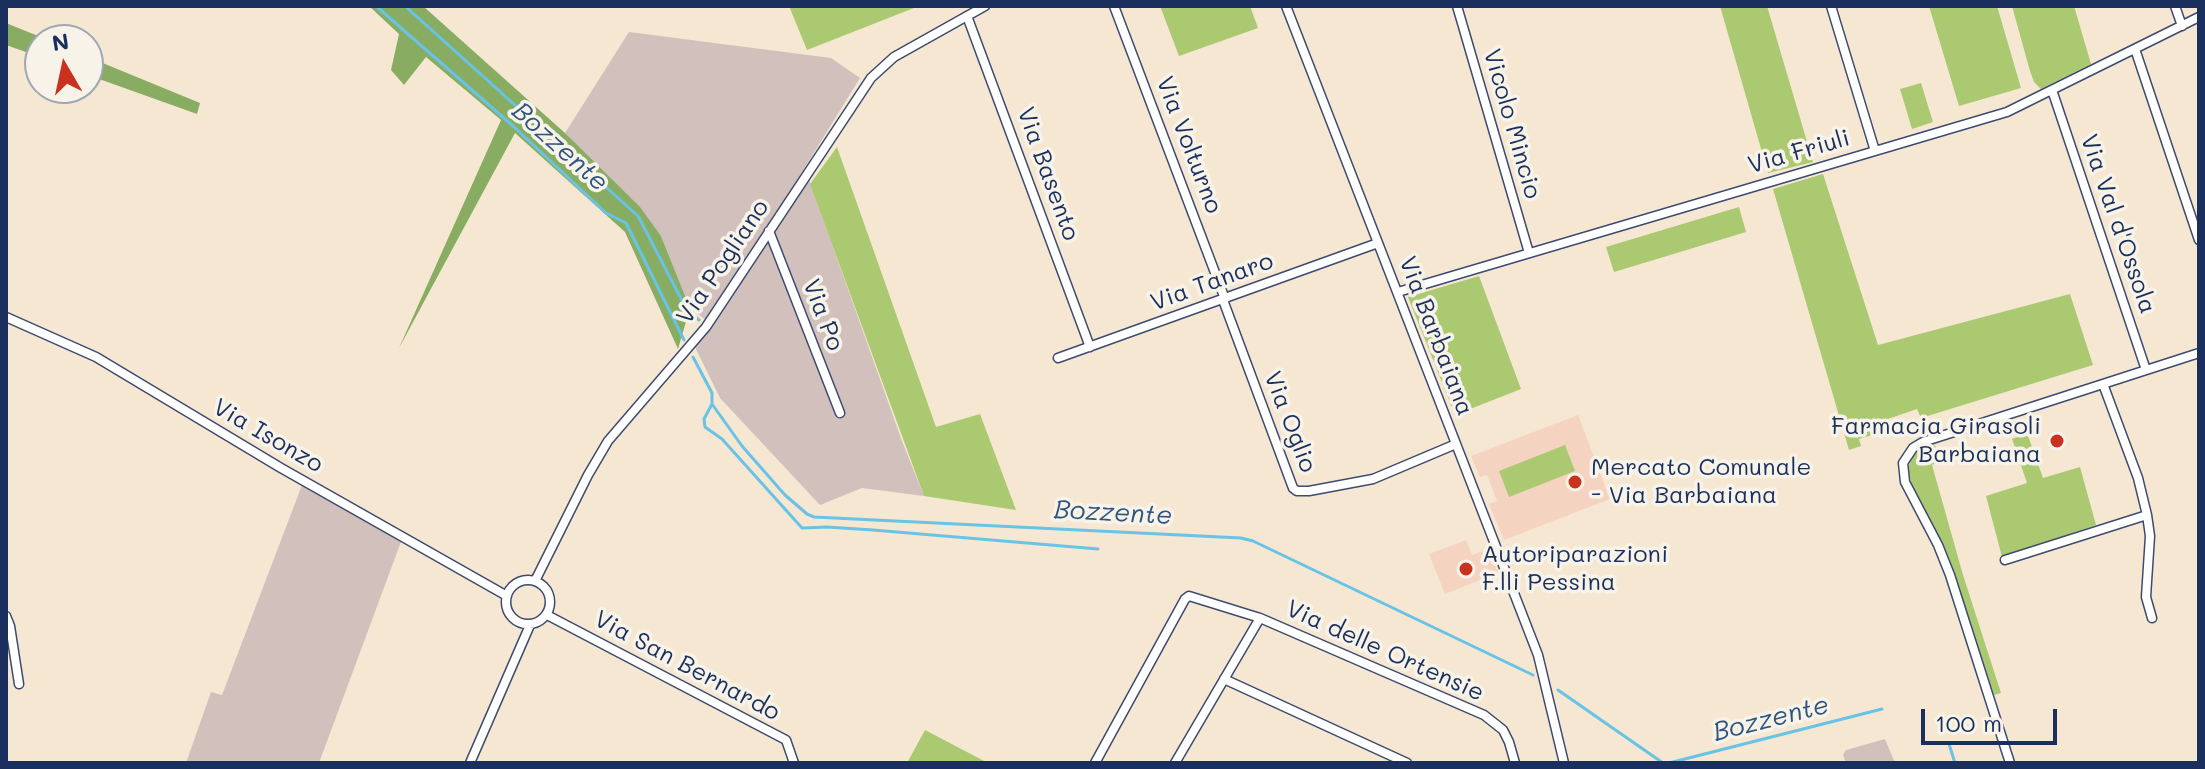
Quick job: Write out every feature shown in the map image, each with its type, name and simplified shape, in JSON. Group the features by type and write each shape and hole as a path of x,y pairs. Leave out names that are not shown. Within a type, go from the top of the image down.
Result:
{"street":[{"name":"Via Pogliano","path":"535,581 608,441 706,327 871,78 894,57 985,6"},
{"name":"Via Volturno","path":"1114,6 1224,299"},
{"name":"Via Barbaiana","path":"1286,6 1538,655 1564,763"},
{"name":"Vicolo Mincio","path":"1457,6 1529,253"},
{"path":"1831,6 1875,151"},
{"path":"2175,6 2182,26"},
{"name":"Via Basento","path":"967,16 1090,347"},
{"name":"Via Friuli","path":"1398,292 2007,112 2199,17"},
{"path":"2135,49 2199,240"},
{"name":"Via Val d'Ossola","path":"2052,90 2146,370"},
{"name":"Via Po","path":"769,231 840,413"},
{"name":"Via Tanaro","path":"1058,358 1378,243"},
{"name":"Via Oglio","path":"1224,299 1293,488 1297,491 1373,479 1456,444"},
{"name":"Via Isonzo","path":"6,317 96,357 281,468 507,596"},
{"path":"2010,763 1950,575 1905,482 1903,463 1913,448 1923,442 2199,353"},
{"path":"2103,384 2138,478 2147,515 2150,536 2146,597 2152,618"},
{"path":"2005,560 2147,515"},
{"path":"535,581 548,592 551,601 547,615 539,623 521,624 508,613 507,596 518,582 535,581"},
{"name":"Via delle Ortensie","path":"1095,763 1185,599 1193,596 1260,618 1484,715 1503,730 1515,763"},
{"name":"Via San Bernardo","path":"547,615 786,740 794,763"},
{"path":"6,616 19,684"},
{"path":"1175,763 1260,618"},
{"path":"470,763 530,625"},
{"path":"1224,679 1407,763"}],"shaded area":[{"path":"629,32 831,58 860,78 706,320 690,308 661,236 565,133"},
{"path":"808,177 924,496 862,488 820,505 720,398 695,347 771,238"},
{"name":"Mercato Comunale - Via Barbaiana","path":"1578,415 1610,499 1504,540 1489,504 1497,501 1487,475 1480,477 1471,456"},
{"path":"302,485 402,539 319,763 186,763 211,692 222,695"},
{"path":"1466,540 1472,555 1483,551 1490,553 1498,573 1445,594 1429,554"},
{"path":"1885,739 1895,763 1846,763 1843,755 1846,750"}],"green space":[{"path":"369,6 423,6 565,133 640,207 661,236 690,308 678,349 625,232 515,133 399,348 501,120 426,57 404,85 391,70 399,34"},
{"path":"789,6 919,6 807,50"},
{"path":"1160,6 1250,6 1258,28 1179,56"},
{"path":"1720,6 1767,6 1813,162 1768,173"},
{"path":"1929,6 1997,6 2021,88 1959,106"},
{"path":"2012,6 2074,6 2091,64 2041,89 2030,71"},
{"path":"6,23 24,30 24,51 6,45"},
{"path":"104,64 200,103 197,114 104,81"},
{"path":"1921,83 1933,122 1912,129 1900,89"},
{"path":"837,147 936,427 980,414 1016,510 924,496 810,184"},
{"path":"1823,174 1878,345 2070,294 2093,365 1921,418 1917,409 1870,425 1872,435 1859,439 1861,446 1849,450 1773,189"},
{"path":"1739,207 1746,232 1614,272 1606,247"},
{"path":"1479,276 1521,389 1455,415 1408,297"},
{"path":"2027,433 2043,478 2080,467 2096,525 2002,557 1986,496 2027,483 2012,439"},
{"path":"1565,445 1575,471 1509,497 1499,471"},
{"path":"1935,445 1939,462 1932,465 2001,693 1994,695 1949,558 1912,486 1908,470 1911,457 1919,449"},
{"path":"925,730 988,763 907,763"}],"waterway":[{"name":"Bozzente","path":"376,6 513,126 606,213 626,223 684,340"},
{"path":"405,6 638,216 687,310 699,320"},
{"name":"Bozzente","path":"693,357 712,393 712,404 742,446 785,495 814,517 1241,538 1533,675"},
{"name":"Bozzente","path":"712,404 704,419 705,427 722,439 802,528 873,530 1098,549"},
{"name":"Bozzente","path":"1558,690 1663,763"},
{"name":"Bozzente","path":"1669,763 1882,709"},
{"name":"Bozzente","path":"1949,744 1955,763"}],"place":[{"name":"Farmacia Girasoli Barbaiana","path":"2057,441"},
{"name":"Mercato Comunale - Via Barbaiana","path":"1575,482"},
{"name":"Autoriparazioni F.lli Pessina","path":"1466,569"}]}
